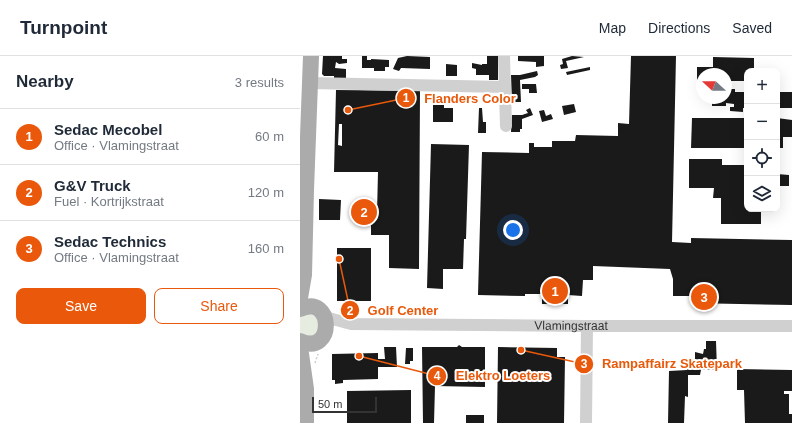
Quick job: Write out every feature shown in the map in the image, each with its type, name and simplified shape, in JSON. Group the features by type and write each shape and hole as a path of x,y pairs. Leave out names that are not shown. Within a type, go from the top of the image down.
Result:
{"main road":[{"path":"300,298 304,275 311,56"},
{"path":"304,275 311,328 306,389 306,423"}],"street":[{"path":"504,56 506,126"},
{"path":"310,84 505,87"},
{"name":"Vlamingstraat","path":"311,328 351,324 792,326"},
{"path":"586,423 587,326"}],"shaded area":[{"path":"305,313 318,317 318,333 311,337 300,333 300,317"}],"building":[{"path":"323,56 342,56 342,59 347,59 347,63 339,64 336,62 335,68 346,69 346,80 334,80 334,76 324,76 322,74"},
{"path":"362,56 367,56 367,60 389,60 389,67 385,67 385,71 374,71 374,68 362,68"},
{"path":"407,56 430,57 430,69 401,68 399,71 393,69 398,58"},
{"path":"487,56 498,56 498,80 489,80 489,75 476,75 476,69 472,68 472,63 482,65 487,64"},
{"path":"518,56 544,56 544,66 536,67 536,62 518,61"},
{"path":"572,56 584,57 566,61 568,68 561,69 560,65 563,64 562,59"},
{"path":"631,56 676,56 672,242 691,243 691,238 792,240 792,305 690,303 690,296 673,296 673,279 670,269 593,266 593,280 583,280 582,296 568,295 568,304 542,304 542,294 525,294 525,296 478,295 482,152 529,153 529,143 534,143 534,147 552,147 552,141 575,141 576,135 618,136 618,123 629,124"},
{"path":"713,57 754,58 754,68 744,68 744,81 732,81 732,68 697,68 713,67"},
{"path":"446,64 457,65 457,76 446,76"},
{"path":"590,67 590,70 567,75 566,72"},
{"path":"537,71 538,75 535,77 520,80 521,102 512,102 511,75 520,75"},
{"path":"522,84 536,84 537,93 529,93 529,89 522,89"},
{"path":"732,89 735,89 735,92 744,92 743,112 730,111 730,107 734,107 734,104 732,104"},
{"path":"336,90 420,91 419,269 389,268 389,235 371,235 371,213 377,213 378,172 334,172","holes":["339,124 342,124 342,146 338,145"]},
{"path":"780,92 792,92 792,108 780,108"},
{"path":"574,104 576,112 564,115 562,106"},
{"path":"712,104 726,104 726,106 712,106"},
{"path":"433,105 444,105 444,108 453,108 453,122 433,122"},
{"path":"479,108 482,108 483,122 486,122 486,133 478,133"},
{"path":"530,108 533,115 522,119 522,129 520,129 520,132 511,132 512,115 522,115 528,113 526,110"},
{"path":"544,110 546,116 551,114 553,119 542,122 539,111"},
{"path":"692,118 744,118 744,148 691,148"},
{"path":"780,118 792,120 792,137 783,137 783,148 780,148"},
{"path":"431,144 469,145 466,239 464,239 463,269 443,269 443,289 427,288"},
{"path":"689,159 722,159 722,165 744,165 744,212 761,212 761,224 721,224 721,198 713,198 714,188 689,188"},
{"path":"780,174 789,175 789,186 780,186"},
{"path":"319,199 341,200 340,220 319,220"},
{"path":"355,204 369,205 369,217 355,217"},
{"path":"337,248 371,248 371,301 337,301"},
{"path":"706,341 716,341 717,370 701,370 700,375 688,375 688,397 685,396 684,423 668,423 669,371 687,370 687,367 685,367 687,360 695,361 695,352 703,354 704,349 706,349"},
{"path":"459,345 462,347 485,347 485,387 435,386 434,423 423,423 422,347 457,347"},
{"path":"384,347 396,347 397,367 378,367 378,379 343,380 343,383 335,384 335,380 332,380 332,354 378,353 378,359 385,359"},
{"path":"498,347 557,348 557,357 565,357 564,423 497,423"},
{"path":"406,348 413,348 413,361 410,361 410,364 405,364"},
{"path":"737,369 792,370 792,391 784,391 784,394 789,394 789,414 792,414 792,423 745,423 744,390 737,390"},
{"path":"411,390 411,423 347,423 347,391"},
{"path":"466,415 484,415 484,423 466,423"}],"place":[{"name":"Flanders Color","path":"348,110"},
{"name":"G&V Truck","path":"364,212"},
{"name":"Golf Center","path":"339,259"},
{"name":"Sedac Mecobel","path":"555,291"},
{"name":"Sedac Technics","path":"704,297"},
{"name":"Rampaffairz Skatepark","path":"521,350"},
{"name":"Elektro Loeters","path":"359,356"}]}
